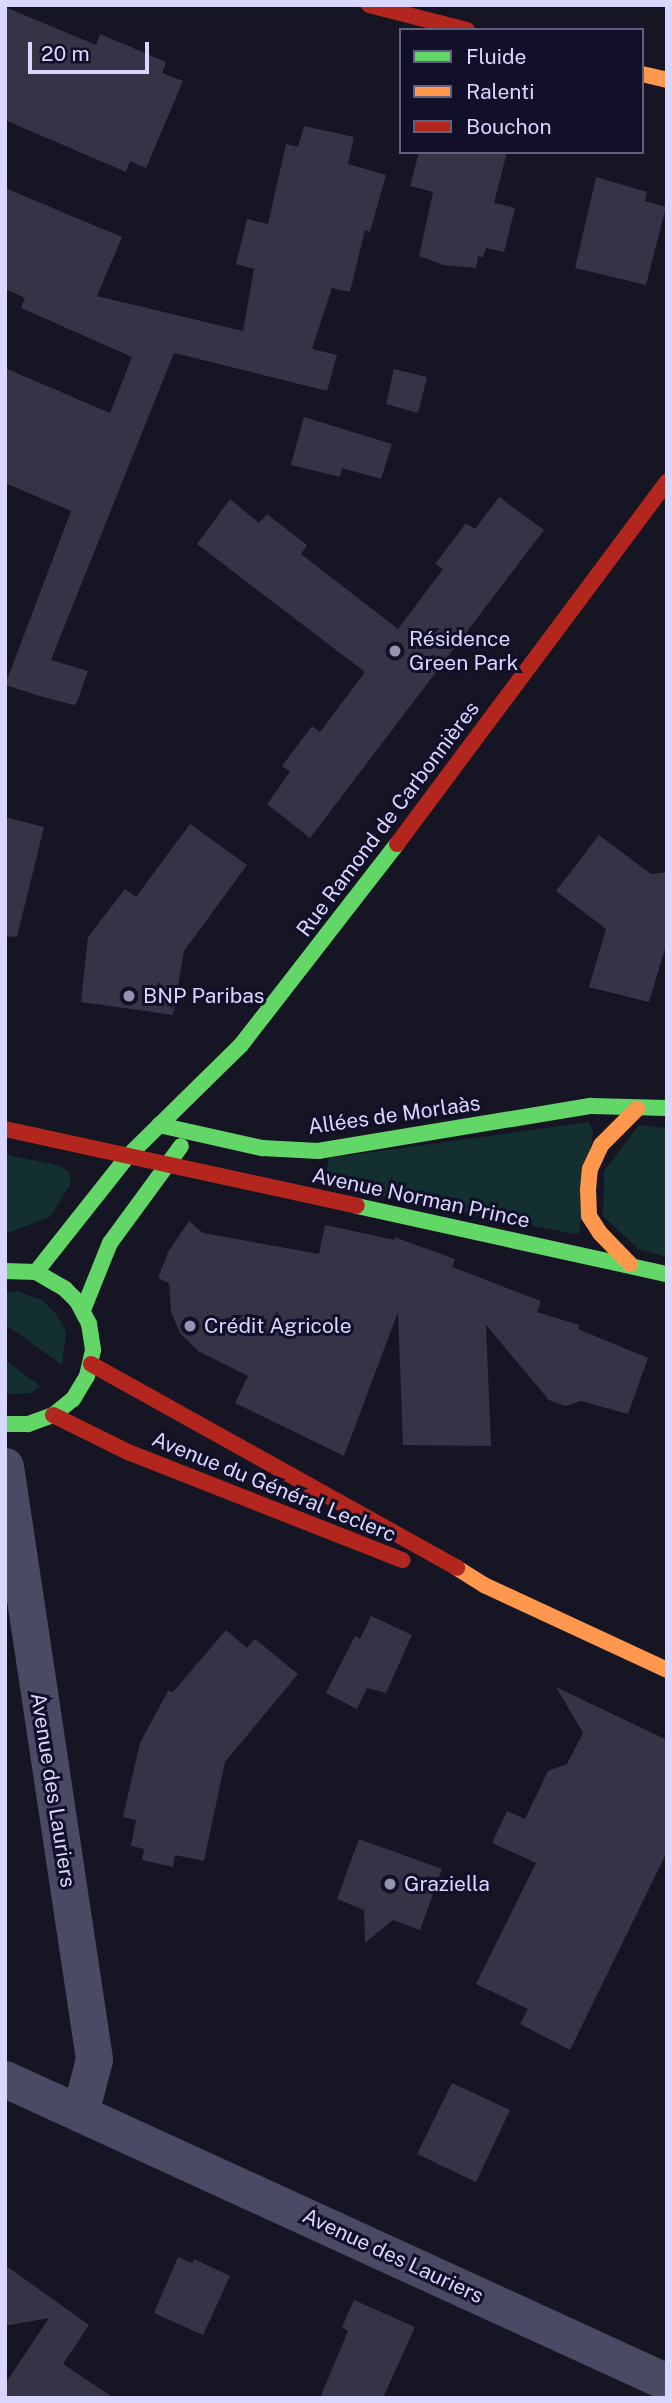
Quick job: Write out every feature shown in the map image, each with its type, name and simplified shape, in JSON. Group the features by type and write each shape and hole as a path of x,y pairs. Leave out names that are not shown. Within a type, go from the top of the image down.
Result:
{"street":[{"path":"369,5 459,28"},
{"path":"644,74 667,80"},
{"name":"Rue Ramond de Carbonnières","path":"36,1272 128,1156 241,1045 427,805 667,482"},
{"name":"Rue Ramond de Carbonnières","path":"214,1093 241,1045"},
{"name":"Allées de Morlaàs","path":"159,1125 262,1148 318,1151 591,1106 667,1108"},
{"path":"630,1264 600,1233 589,1216 588,1190 590,1169 601,1145 637,1109"},
{"path":"83,1310 110,1243 192,1132 200,1116"},
{"path":"5,1129 166,1166"},
{"name":"Avenue Norman Prince","path":"166,1166 667,1274"},
{"path":"5,1270 36,1272 58,1283 78,1301 89,1324 91,1364 80,1390 53,1415 6,1430"},
{"name":"Avenue du Général Leclerc","path":"91,1364 425,1549 484,1585 667,1670"},
{"name":"Avenue du Général Leclerc","path":"53,1415 128,1452 419,1566 484,1585"},
{"name":"Avenue des Lauriers","path":"5,1466 94,2059 80,2113"},
{"name":"Avenue des Lauriers","path":"5,2080 667,2382"}],"green space":[{"path":"589,1122 593,1131 579,1233 324,1185 329,1158"},
{"path":"639,1125 667,1128 667,1257 638,1249 603,1216 604,1171"},
{"path":"5,1154 60,1166 69,1172 71,1183 50,1217 5,1234"},
{"path":"16,1291 42,1300 56,1314 66,1332 62,1365 5,1324 5,1293"},
{"path":"5,1360 40,1386 31,1393 5,1394"}],"building":[{"path":"5,7 96,45 100,34 166,62 162,73 183,81 146,168 130,161 126,172 5,120"},
{"path":"304,126 354,137 348,164 386,175 370,232 365,230 350,292 332,288 312,349 337,355 327,391 174,353 51,660 88,671 77,702 74,705 5,685 71,511 5,483 5,368 110,413 132,357 21,308 25,298 5,289 5,188 122,237 97,296 243,331 254,269 236,264 247,219 268,224 286,144 298,147"},
{"path":"418,154 506,154 494,203 515,208 504,252 486,248 483,257 478,256 476,268 443,265 419,256 433,192 410,186"},
{"path":"596,177 647,192 645,201 666,207 646,285 575,268"},
{"path":"394,369 427,377 418,413 386,404"},
{"path":"304,417 392,444 381,479 342,468 340,477 291,465"},
{"name":"Résidence Green Park","path":"499,497 544,530 310,838 267,804 290,772 282,766 312,726 320,732 365,672 197,544 230,499 259,523 267,514 307,545 301,554 398,629 443,569 435,564 466,523 475,529"},
{"path":"5,817 44,827 17,937 5,936"},
{"path":"190,824 247,865 184,951 173,1015 81,1002 88,937 125,889 136,897"},
{"path":"599,835 651,874 667,872 667,942 649,1002 589,987 606,929 556,891"},
{"path":"189,1221 203,1233 319,1254 325,1225 395,1240 394,1237 455,1259 452,1267 541,1301 537,1312 579,1325 578,1329 648,1358 628,1414 581,1401 565,1406 549,1400 486,1325 491,1446 403,1445 398,1312 344,1456 235,1403 248,1376 198,1351 180,1333 171,1312 169,1283 158,1278 168,1252"},
{"path":"371,1616 412,1635 386,1693 367,1688 357,1709 326,1693 355,1636 360,1639"},
{"path":"226,1630 247,1648 255,1639 298,1674 225,1762 204,1861 175,1855 173,1867 142,1860 144,1849 131,1846 136,1820 123,1817 140,1743 168,1691 173,1692"},
{"path":"556,1687 667,1740 667,1852 570,2050 520,2024 528,2009 476,1984 536,1863 492,1843 507,1811 525,1819 548,1771 567,1764 583,1733"},
{"name":"Graziella","path":"359,1839 442,1869 420,1930 393,1920 365,1943 364,1910 337,1899"},
{"path":"452,2083 510,2110 476,2182 417,2154"},
{"path":"178,2257 192,2263 194,2259 230,2276 203,2335 154,2313"},
{"path":"5,2265 89,2325 63,2364 114,2398 5,2398 5,2384 49,2318 5,2326"},
{"path":"354,2300 415,2327 383,2398 320,2398 348,2331 342,2327"}],"traffic: fast":[{"path":"36,1272 128,1156 241,1045 397,844"},
{"path":"159,1125 262,1148 318,1151 591,1106 667,1108"},
{"path":"83,1310 110,1243 181,1146"},
{"path":"357,1206 667,1274"},
{"path":"5,1271 36,1272 65,1289 77,1301 89,1324 93,1350 87,1376 73,1399 53,1415 28,1424 5,1424"}],"traffic: slow":[{"path":"644,74 667,80"},
{"path":"630,1264 600,1233 589,1216 588,1190 590,1169 601,1145 637,1109"},
{"path":"457,1568 484,1585 667,1670"}],"traffic: jam":[{"path":"369,5 459,28"},
{"path":"397,844 667,482"},
{"path":"5,1129 357,1206"},
{"path":"91,1364 457,1568"},
{"path":"53,1415 128,1452 402,1560"}],"place":[{"name":"Résidence Green Park","path":"395,651"},
{"name":"BNP Paribas","path":"129,996"},
{"name":"Crédit Agricole","path":"190,1326"},
{"name":"Graziella","path":"390,1884"}]}
